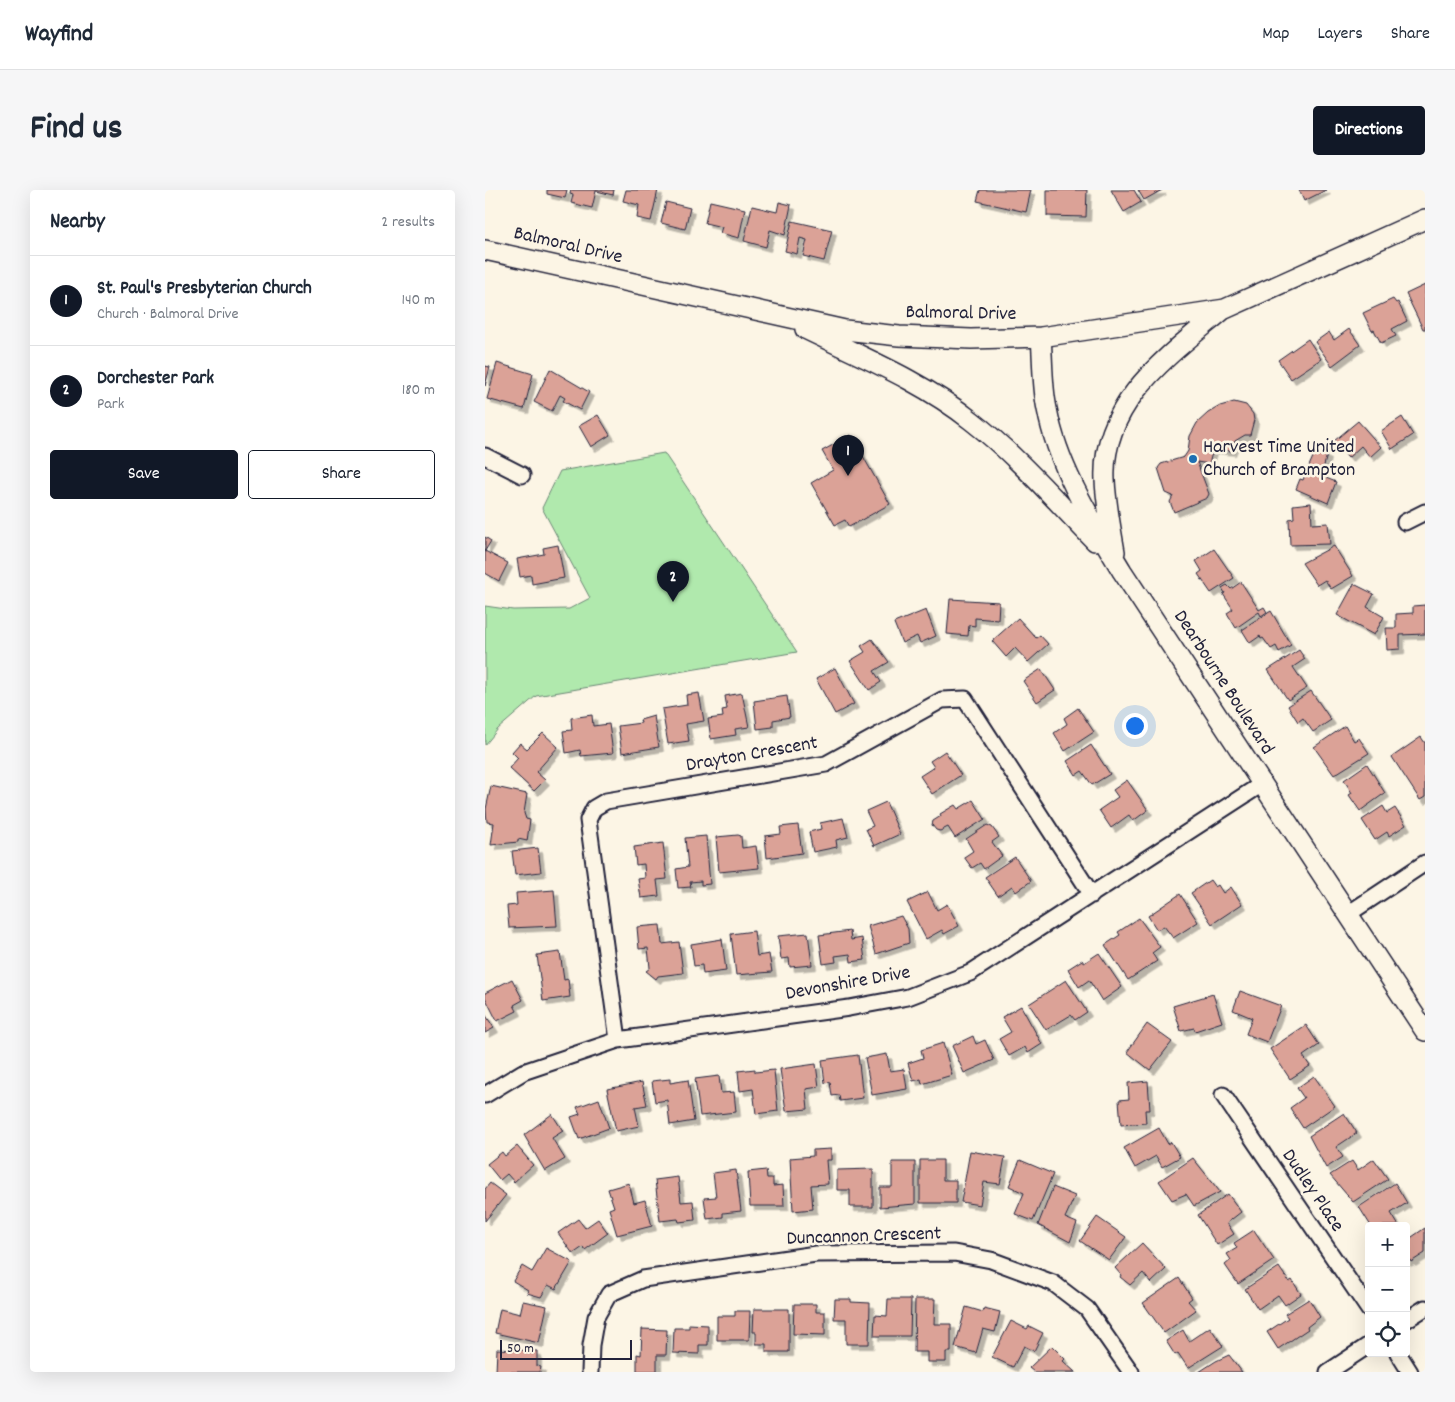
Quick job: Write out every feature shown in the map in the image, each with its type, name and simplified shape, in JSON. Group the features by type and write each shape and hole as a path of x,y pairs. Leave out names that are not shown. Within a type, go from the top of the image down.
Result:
{"street":[{"name":"Balmoral Drive","path":"485,250 781,318 845,330 899,336 971,339 1041,337 1225,309 1425,219"},
{"path":"1117,563 1105,478 1108,445 1121,411 1155,368 1225,309"},
{"path":"781,318 921,386 971,420 1011,454 1117,563"},
{"name":"Dearbourne Boulevard","path":"1041,337 1047,409 1054,435 1089,516 1117,563 1425,1030"},
{"path":"485,456 522,475"},
{"path":"1405,522 1425,512"},
{"name":"Drayton Crescent","path":"619,1040 588,820 595,808 606,801 826,764 943,700 965,699 1092,895"},
{"name":"Devonshire Drive","path":"485,1095 523,1072 619,1040 849,1008 908,997 970,973 1262,784"},
{"path":"1348,914 1425,863"},
{"name":"Dudley Place","path":"1223,1096 1365,1304"},
{"name":"Duncannon Crescent","path":"590,1372 591,1345 596,1317 609,1294 643,1280 816,1254 954,1253 991,1260 1053,1283 1087,1309 1131,1372"},
{"path":"1410,1317 1425,1308"},
{"path":"1328,1372 1365,1348"},
{"path":"1401,1357 1410,1372"}],"green space":[{"path":"664,453 797,652 536,696 498,729 485,745 485,606 513,610 569,609 590,598 542,508 560,471"}],"building":[{"path":"547,190 567,190 565,198 547,194"},
{"path":"571,190 614,190 613,195 596,191 592,208 571,203 573,195 570,194"},
{"path":"626,190 658,190 651,221 637,218 639,205 623,201"},
{"path":"980,190 1031,190 1026,212 977,201"},
{"path":"1047,190 1087,190 1086,217 1047,216"},
{"path":"1111,190 1134,190 1141,202 1124,212"},
{"path":"1138,190 1162,190 1144,200"},
{"path":"1299,190 1326,190 1304,201"},
{"path":"710,201 745,209 739,238 720,233 722,227 705,223"},
{"path":"666,202 690,208 685,229 661,223"},
{"path":"779,202 791,205 785,235 770,230 766,247 744,241 752,206 777,212"},
{"path":"792,221 832,230 824,261 803,256 807,240 800,238 797,254 785,251"},
{"path":"1425,285 1425,329 1423,329 1406,294"},
{"path":"1393,299 1396,303 1398,302 1407,321 1392,329 1396,336 1381,343 1374,330 1372,331 1363,313"},
{"path":"1349,329 1360,345 1332,366 1315,342 1329,332 1334,340"},
{"path":"1308,339 1321,359 1291,379 1278,360"},
{"path":"497,363 533,374 524,409 487,399"},
{"path":"485,366 490,367 485,386"},
{"path":"550,369 589,392 580,410 563,401 565,398 560,395 552,411 534,402"},
{"name":"Harvest Time United Church of Brampton","path":"1234,402 1246,405 1253,414 1254,420 1250,435 1245,435 1235,441 1231,451 1213,449 1209,464 1197,462 1209,494 1207,498 1174,512 1170,502 1173,496 1166,493 1158,468 1161,464 1184,457 1188,451 1190,436 1197,423 1208,413 1220,406"},
{"path":"598,415 610,435 591,447 579,426"},
{"path":"1402,417 1413,435 1392,449 1381,431"},
{"path":"1358,421 1381,447 1370,457 1361,446 1348,458 1334,441"},
{"path":"851,435 890,504 849,527 845,520 835,525 811,483 833,470 822,451"},
{"path":"1316,450 1327,455 1321,476 1336,482 1328,503 1296,489 1300,479 1303,480"},
{"path":"1311,503 1312,524 1328,523 1330,544 1290,545 1289,519 1294,518 1293,505"},
{"path":"485,537 491,541 485,551"},
{"path":"558,545 564,578 532,584 531,575 520,577 517,559 544,554 543,548"},
{"path":"1334,546 1353,576 1331,589 1325,580 1317,585 1302,563"},
{"path":"1214,549 1234,578 1211,593 1198,574 1202,571 1196,561"},
{"path":"485,551 508,563 499,581 485,573"},
{"path":"1241,582 1259,610 1264,607 1267,612 1261,616 1259,612 1236,628 1227,613 1233,609 1223,594 1225,593 1222,588 1227,585 1231,589"},
{"path":"1354,584 1374,594 1367,607 1384,617 1374,635 1337,615"},
{"path":"950,599 999,602 998,620 975,618 975,626 969,625 968,636 947,634"},
{"path":"1425,605 1425,634 1400,635 1400,649 1387,650 1386,628 1396,628 1396,614 1413,613 1413,606"},
{"path":"926,610 936,636 920,643 917,636 902,643 894,623"},
{"path":"1271,611 1291,645 1279,652 1276,646 1271,649 1260,636 1250,643 1242,630"},
{"path":"1018,618 1036,638 1040,635 1048,644 1028,662 1015,648 1006,657 992,641"},
{"path":"872,639 889,662 874,671 881,682 869,690 850,661 865,652 861,646"},
{"path":"1299,650 1305,659 1293,667 1307,688 1288,700 1268,670"},
{"path":"835,668 854,704 835,714 816,679"},
{"path":"1041,669 1055,690 1037,702 1023,681"},
{"path":"1311,691 1331,720 1313,732 1303,718 1298,722 1288,706"},
{"path":"699,693 704,721 686,724 689,741 668,744 662,709 687,705 686,695"},
{"path":"742,693 749,727 735,729 736,735 711,739 708,719 723,717 722,710 727,709 725,696"},
{"path":"787,696 790,717 773,720 773,727 757,729 754,701"},
{"path":"1078,708 1094,732 1065,751 1054,733 1067,724 1064,718"},
{"path":"592,715 593,726 609,724 613,753 581,756 580,750 566,753 563,731 572,730 571,718"},
{"path":"654,716 659,747 622,753 618,726 641,723 640,720"},
{"path":"1345,726 1354,741 1359,738 1369,753 1334,775 1314,747"},
{"path":"543,733 558,747 536,772 545,780 534,791 509,768 518,758 512,752 520,743 527,749"},
{"path":"1421,737 1425,743 1425,797 1420,800 1392,757"},
{"path":"1091,745 1110,774 1092,785 1082,771 1076,775 1067,761"},
{"path":"945,751 961,775 932,794 920,776 934,767 930,761"},
{"path":"1367,764 1385,793 1360,811 1349,795 1352,793 1344,780"},
{"path":"1127,780 1148,810 1133,821 1129,815 1111,828 1099,810 1118,797 1113,790"},
{"path":"491,786 527,794 524,813 526,819 530,820 527,841 518,839 518,842 491,845 494,823 487,822 486,809"},
{"path":"973,800 985,819 955,838 948,827 940,831 936,830 932,825 933,821 941,816 940,814 955,805 958,809"},
{"path":"886,802 900,834 874,846 866,829 873,826 866,811"},
{"path":"1383,806 1387,813 1395,808 1406,825 1389,836 1387,832 1375,840 1362,820"},
{"path":"843,818 848,837 836,840 837,847 813,852 809,832 821,829 820,823"},
{"path":"798,825 802,853 767,858 765,836 781,834 780,827"},
{"path":"987,825 992,827 999,837 992,842 1002,856 984,869 980,863 972,868 964,857 973,851 966,839"},
{"path":"706,836 710,884 701,885 701,881 690,882 691,887 678,888 676,869 688,867 685,838"},
{"path":"741,836 742,848 756,846 759,868 719,872 716,837"},
{"path":"663,843 667,879 657,880 659,896 641,898 638,879 645,878 644,864 636,865 634,847"},
{"path":"538,848 541,872 515,875 512,851"},
{"path":"1015,857 1031,881 1016,892 1012,886 998,896 985,877"},
{"path":"1210,880 1215,887 1218,885 1223,893 1231,887 1242,904 1212,924 1191,893"},
{"path":"554,890 557,926 509,928 507,906 517,905 516,893"},
{"path":"928,892 937,910 947,904 959,926 944,934 942,930 926,939 907,902"},
{"path":"1180,894 1198,922 1173,938 1164,926 1157,930 1148,916"},
{"path":"901,916 908,929 909,943 876,954 868,926"},
{"path":"1139,918 1160,947 1152,953 1157,961 1128,980 1105,945 1120,935 1118,932"},
{"path":"660,925 662,944 679,942 683,973 658,976 656,979 646,971 650,968 648,948 639,949 637,927"},
{"path":"754,931 757,956 769,954 772,972 736,975 731,934"},
{"path":"850,931 851,940 862,938 865,960 851,962 850,954 835,956 836,962 823,964 819,935"},
{"path":"808,933 812,965 790,967 789,958 781,959 778,936"},
{"path":"722,939 726,971 703,974 702,965 694,966 691,944"},
{"path":"560,952 564,980 568,979 570,997 543,1001 537,955"},
{"path":"1099,953 1122,987 1102,1001 1089,980 1079,987 1068,969 1082,960 1084,963"},
{"path":"512,979 523,1000 514,1005 517,1011 497,1021 485,997 485,993"},
{"path":"1066,980 1087,1012 1075,1020 1071,1015 1046,1030 1029,1004"},
{"path":"1240,991 1281,1006 1267,1042 1246,1034 1252,1018 1233,1010"},
{"path":"1213,994 1222,1022 1195,1031 1194,1028 1181,1031 1173,1006"},
{"path":"1021,1006 1042,1044 1028,1053 1025,1047 1009,1056 999,1039 1011,1032 1002,1017"},
{"path":"485,1014 494,1028 485,1033"},
{"path":"1147,1024 1172,1042 1150,1070 1127,1052"},
{"path":"1306,1025 1319,1045 1303,1056 1310,1066 1290,1079 1270,1049"},
{"path":"973,1036 976,1044 985,1040 994,1060 964,1073 952,1046"},
{"path":"943,1043 952,1075 922,1084 921,1079 913,1081 908,1063 923,1058 921,1050"},
{"path":"887,1054 890,1071 904,1069 907,1089 872,1095 865,1058"},
{"path":"858,1055 863,1098 840,1101 839,1095 832,1096 830,1082 825,1083 822,1060"},
{"path":"816,1064 819,1087 806,1089 808,1109 786,1111 780,1069"},
{"path":"755,1069 755,1072 774,1070 778,1111 756,1114 753,1089 740,1091 738,1071"},
{"path":"719,1076 721,1093 734,1092 736,1112 700,1116 695,1079"},
{"path":"1314,1076 1335,1106 1303,1128 1290,1108 1304,1098 1297,1088"},
{"path":"670,1079 670,1083 688,1080 694,1121 670,1125 667,1100 655,1102 652,1081"},
{"path":"1148,1081 1150,1110 1145,1110 1146,1123 1121,1125 1119,1100 1129,1099 1128,1083"},
{"path":"642,1082 647,1105 635,1107 639,1126 616,1131 607,1089"},
{"path":"599,1099 609,1128 579,1139 571,1117 580,1114 577,1107"},
{"path":"1344,1113 1357,1133 1336,1147 1343,1157 1326,1168 1309,1136"},
{"path":"552,1114 563,1131 552,1138 565,1159 545,1171 524,1135"},
{"path":"1159,1128 1168,1144 1171,1142 1180,1157 1162,1167 1156,1156 1135,1168 1124,1148"},
{"path":"517,1146 533,1165 514,1182 507,1174 500,1180 487,1164 502,1152 505,1156"},
{"path":"831,1149 831,1160 826,1160 828,1184 811,1185 813,1209 793,1211 790,1158 813,1156 813,1150"},
{"path":"970,1151 1005,1157 1000,1184 984,1182 980,1205 961,1202"},
{"path":"1193,1158 1220,1192 1194,1206 1186,1194 1172,1200 1159,1181"},
{"path":"1374,1159 1388,1179 1353,1202 1330,1175 1352,1161 1358,1170"},
{"path":"920,1160 943,1160 943,1180 956,1180 956,1203 920,1203"},
{"path":"1020,1160 1053,1174 1033,1221 1015,1214 1024,1193 1009,1186"},
{"path":"892,1162 915,1162 915,1204 880,1207 880,1187 892,1187"},
{"path":"873,1169 873,1207 850,1207 850,1190 837,1190 837,1170"},
{"path":"736,1170 741,1211 723,1213 723,1217 707,1219 704,1198 716,1197 713,1173"},
{"path":"766,1170 767,1178 773,1178 773,1186 783,1185 784,1206 750,1206 748,1172"},
{"path":"678,1177 681,1202 693,1201 695,1220 679,1222 678,1219 660,1221 655,1180"},
{"path":"490,1183 506,1195 485,1221 485,1189"},
{"path":"629,1183 634,1203 645,1200 652,1226 617,1235 609,1209 614,1207 608,1189"},
{"path":"1395,1183 1407,1203 1391,1213 1397,1222 1368,1222 1359,1207"},
{"path":"1053,1187 1075,1196 1065,1218 1077,1223 1070,1242 1038,1225"},
{"path":"1228,1194 1241,1212 1227,1223 1234,1234 1217,1245 1198,1215"},
{"path":"1097,1217 1126,1237 1109,1260 1080,1241"},
{"path":"578,1219 585,1228 598,1219 608,1233 585,1250 583,1247 573,1254 558,1233"},
{"path":"1425,1228 1425,1253 1411,1262 1410,1260 1410,1238"},
{"path":"1254,1230 1274,1260 1238,1284 1225,1265 1231,1260 1227,1254 1237,1248 1234,1243"},
{"path":"1142,1243 1166,1269 1151,1283 1143,1273 1130,1285 1120,1277 1121,1275 1115,1268"},
{"path":"546,1248 572,1262 556,1289 548,1285 541,1297 527,1293 528,1290 513,1281 522,1266 532,1272"},
{"path":"1279,1267 1289,1282 1292,1280 1301,1294 1285,1305 1278,1295 1258,1309 1245,1289"},
{"path":"1179,1278 1192,1298 1188,1301 1196,1310 1164,1333 1143,1303"},
{"path":"835,1299 851,1299 851,1302 870,1303 869,1344 846,1344 846,1319 834,1319"},
{"path":"888,1299 911,1299 910,1336 874,1336 875,1315 887,1316"},
{"path":"915,1299 935,1299 934,1324 951,1324 951,1352 946,1352 946,1362 927,1362 927,1352 914,1352"},
{"path":"1309,1299 1320,1317 1307,1327 1308,1329 1278,1349 1267,1332 1288,1318 1285,1314"},
{"path":"523,1301 547,1306 539,1343 495,1333 500,1309 520,1314"},
{"path":"794,1304 816,1304 816,1312 825,1312 825,1335 793,1334"},
{"path":"966,1307 983,1312 984,1308 1000,1312 995,1332 983,1329 976,1353 955,1347"},
{"path":"754,1309 789,1309 789,1352 766,1352 766,1344 756,1344 756,1332 753,1332"},
{"path":"735,1311 750,1311 749,1340 717,1340 717,1316 735,1316"},
{"path":"1011,1321 1027,1329 1029,1326 1043,1333 1034,1351 1024,1346 1013,1367 992,1357"},
{"path":"689,1324 708,1325 708,1345 699,1345 699,1354 673,1353 674,1328 689,1328"},
{"path":"1210,1327 1223,1346 1188,1368 1178,1353 1175,1355 1166,1341 1183,1330 1189,1341"},
{"path":"642,1329 667,1330 666,1355 657,1355 657,1371 637,1371 637,1354 641,1355"},
{"path":"1052,1346 1065,1359 1063,1361 1075,1372 1034,1372 1029,1368"},
{"path":"497,1349 537,1351 537,1366 541,1367 540,1372 496,1372"},
{"path":"1229,1355 1242,1372 1199,1372 1216,1361"}],"place":[{"name":"Harvest Time United Church of Brampton","path":"1193,459"},
{"name":"St. Paul's Presbyterian Church","path":"848,476"},
{"name":"Dorchester Park","path":"673,602"}]}
